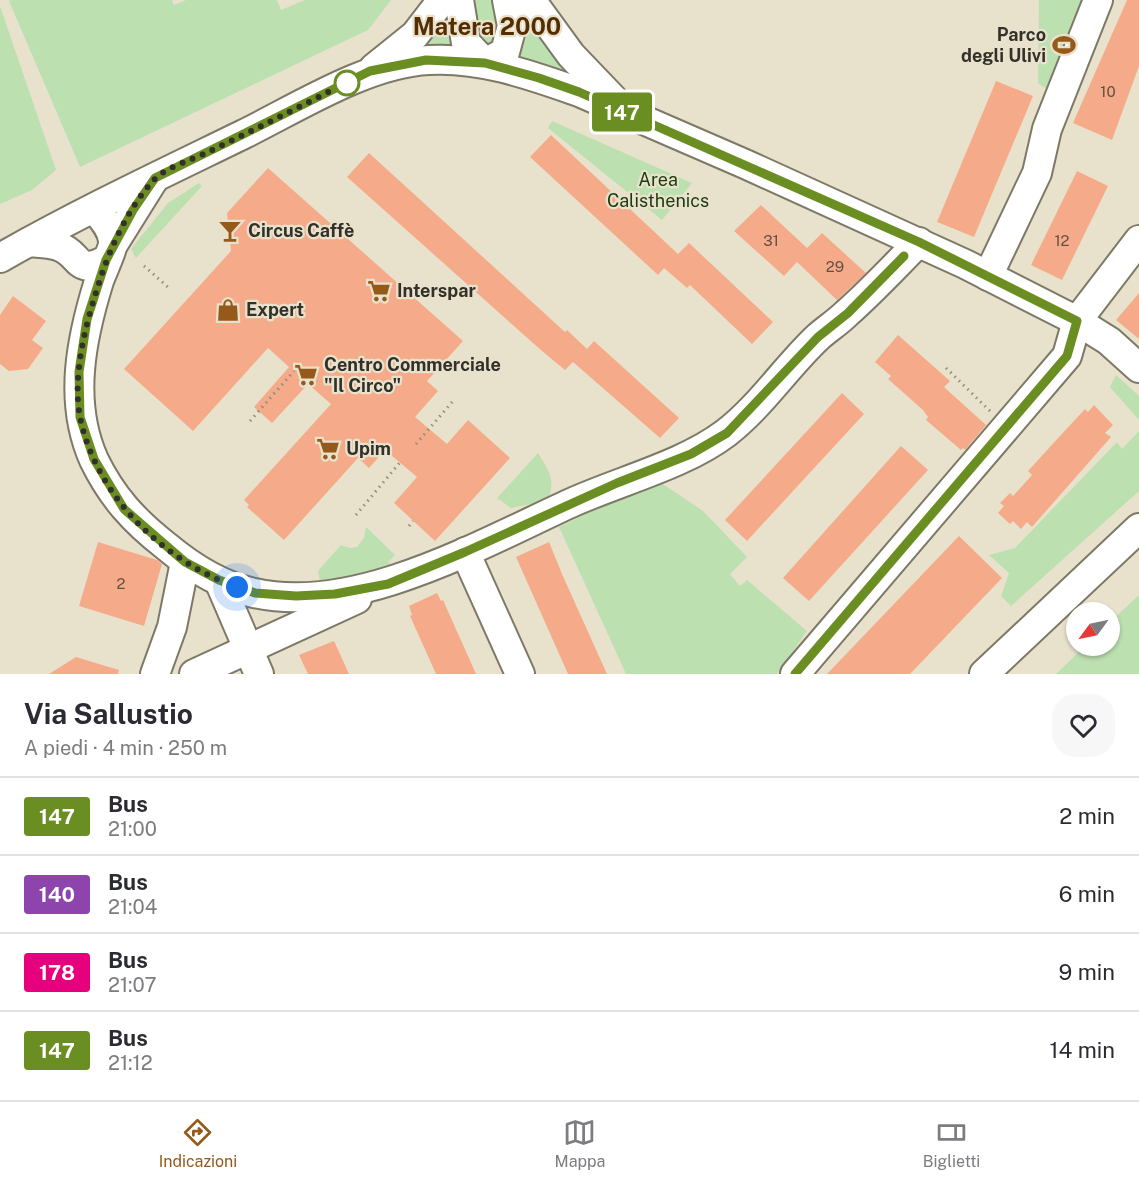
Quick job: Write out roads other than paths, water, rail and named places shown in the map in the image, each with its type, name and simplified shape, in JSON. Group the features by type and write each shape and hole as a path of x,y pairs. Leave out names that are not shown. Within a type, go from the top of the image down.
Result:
{"street":[{"path":"11,251 370,71 415,35 442,0"},
{"path":"459,0 466,43 485,63"},
{"path":"485,63 505,52 512,26 507,0"},
{"path":"531,0 571,55 629,115"},
{"path":"988,276 1037,173 1047,129 1098,0"},
{"path":"370,71 426,60 485,63 579,92 919,242 988,276 1077,321 1109,341 1139,368"},
{"path":"155,178 110,252 87,319 79,372 80,417 94,459 124,509 185,562 219,580 255,593 296,596 335,594 388,584"},
{"path":"94,208 108,225 110,252"},
{"path":"795,674 1067,356 1077,321 1139,240"},
{"path":"194,674 254,662 388,584 617,483 691,454 727,433 818,337 848,313 919,242"},
{"path":"11,251 58,246 85,267 93,267 110,252"},
{"path":"77,262 83,279 87,319"},
{"path":"984,674 1139,528"},
{"path":"465,552 520,674"},
{"path":"155,674 172,627 185,562"},
{"path":"219,580 254,662"}],"place":[{"name":"Parco degli Ulivi","path":"1064,45"},
{"name":"Circus Caffè","path":"230,231"},
{"name":"Interspar","path":"379,291"},
{"name":"Expert","path":"228,310"},
{"name":"Centro Commerciale \"Il Circo\"","path":"306,375"},
{"name":"Upim","path":"328,449"}],"district":[{"name":"Matera 2000","path":"487,27"}],"park label":[{"name":"Area Calisthenics","path":"658,190"}]}
